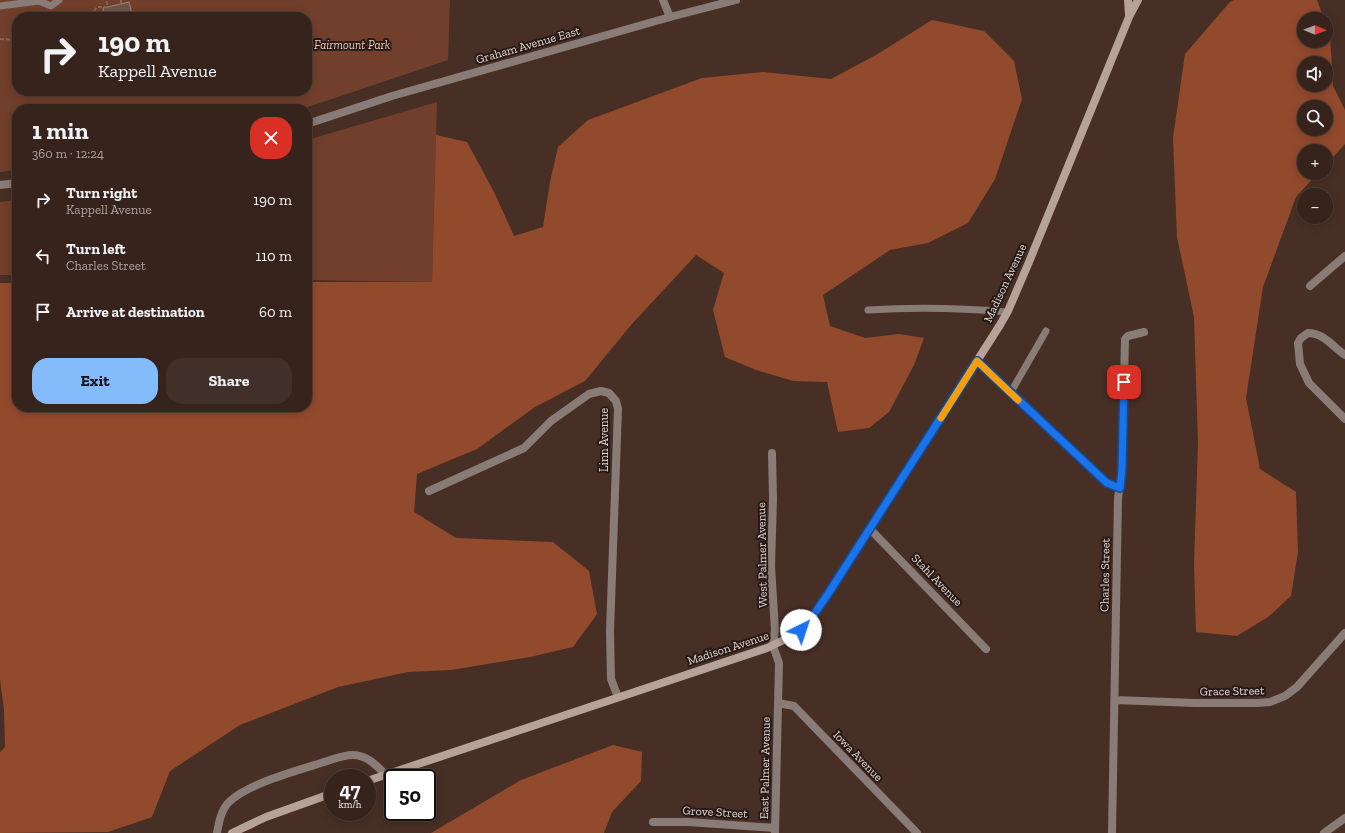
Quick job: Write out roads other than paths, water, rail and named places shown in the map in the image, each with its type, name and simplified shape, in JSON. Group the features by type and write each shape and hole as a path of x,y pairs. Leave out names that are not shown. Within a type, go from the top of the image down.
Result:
{"main road":[{"path":"1128,0 1130,16"},
{"name":"Madison Avenue","path":"404,769 773,646 790,637 808,623 870,529 1007,312 1138,0"},
{"path":"232,833 266,817 324,796"}],"street":[{"path":"663,0 670,17"},
{"name":"Graham Avenue East","path":"312,122 392,96 670,17 736,0"},
{"path":"0,185 12,184"},
{"path":"1310,286 1345,256"},
{"name":"Charles Street","path":"1112,833 1118,498 1122,469 1125,339 1128,336 1144,332"},
{"path":"1345,355 1324,337 1315,333 1308,332 1298,343 1300,364 1309,383 1345,419"},
{"path":"977,361 1107,483 1120,488"},
{"name":"Linn Avenue","path":"429,490 524,448 551,421 590,394 601,391 609,393 613,396 618,409 610,631 611,679 618,697"},
{"name":"West Palmer Avenue","path":"772,453 773,499 771,566 775,630 773,646 779,663 778,703"},
{"name":"Stahl Avenue","path":"870,529 986,649"},
{"name":"Grace Street","path":"1114,700 1258,704 1270,702 1285,696 1297,687 1345,633"},
{"name":"East Palmer Avenue","path":"775,831 778,703"},
{"name":"Iowa Avenue","path":"778,703 794,706 917,833"},
{"path":"217,833 223,810 229,802 253,787 307,767 344,756 354,755 363,757 373,762 384,773"},
{"path":"1324,833 1345,818"},
{"name":"Grove Street","path":"653,822 688,822 775,831"}],"lane":[{"path":"0,6 38,1 51,6 59,0"},
{"path":"868,310 905,308 1007,312"},
{"path":"1011,392 1046,332"}],"park label":[{"name":"Fairmount Park","path":"352,45"}]}
